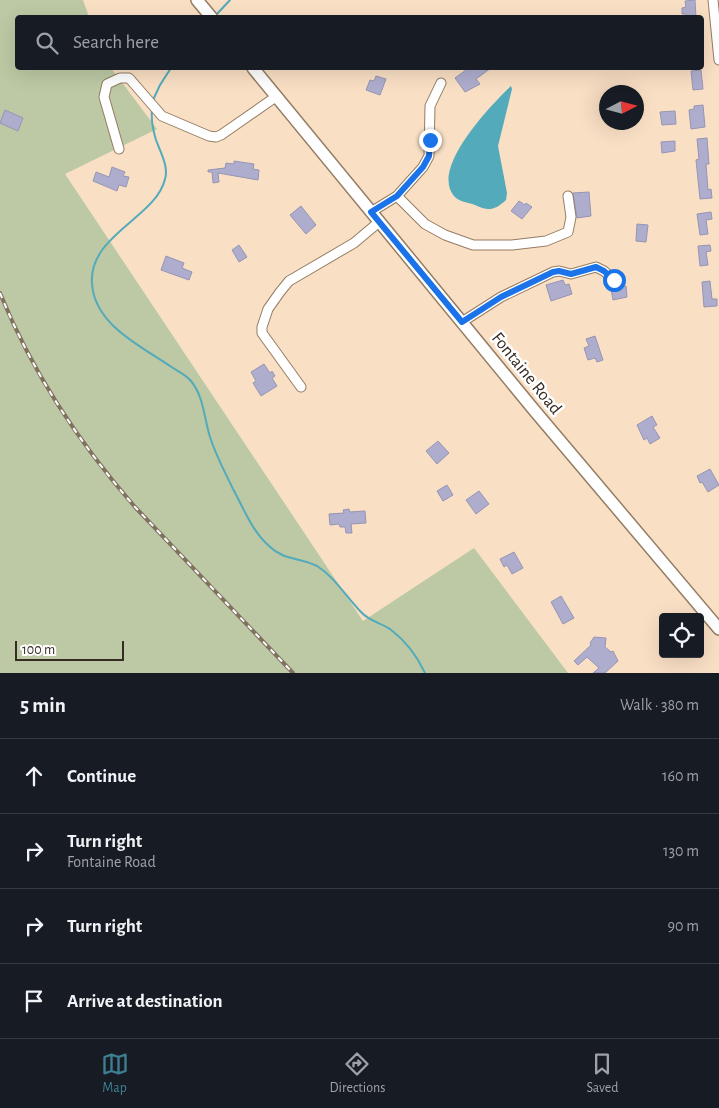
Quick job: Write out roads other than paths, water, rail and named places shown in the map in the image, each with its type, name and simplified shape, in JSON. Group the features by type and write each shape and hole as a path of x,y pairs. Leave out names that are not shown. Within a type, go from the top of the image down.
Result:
{"main road":[{"path":"197,0 210,15"},
{"name":"Fontaine Road","path":"255,70 619,512 719,628"}],"street":[{"path":"713,0 719,60"},
{"path":"120,149 104,97 107,84 120,78 129,78 162,116 209,136 216,137 277,96"},
{"path":"371,212 397,196 423,167 429,156 430,106 441,83"},
{"path":"397,196 425,224 445,235 473,245 512,245 546,241 568,232 571,217 568,196"},
{"path":"301,387 262,333 262,326 268,309 289,281 354,243 379,222"},
{"path":"462,322 501,297 553,272 559,271 571,274 596,267 614,280"}],"water":[{"path":"511,86 512,89 498,146 507,193 506,200 491,209 461,201 454,196 449,184 450,170 456,154 478,121"}],"waterway":[{"path":"216,15 230,0"},
{"path":"153,100 170,70"},
{"path":"152,110 154,132 166,169 165,179 159,193 149,205 100,252 94,267 92,284 95,299 102,312 122,334 185,375 191,381 199,394 210,437 218,457 249,519 263,540 275,551 286,557 317,566 335,581 364,615 390,629 401,639 415,655 425,673"}],"railway":[{"path":"0,293 42,379 76,432 114,483 293,673"}]}
